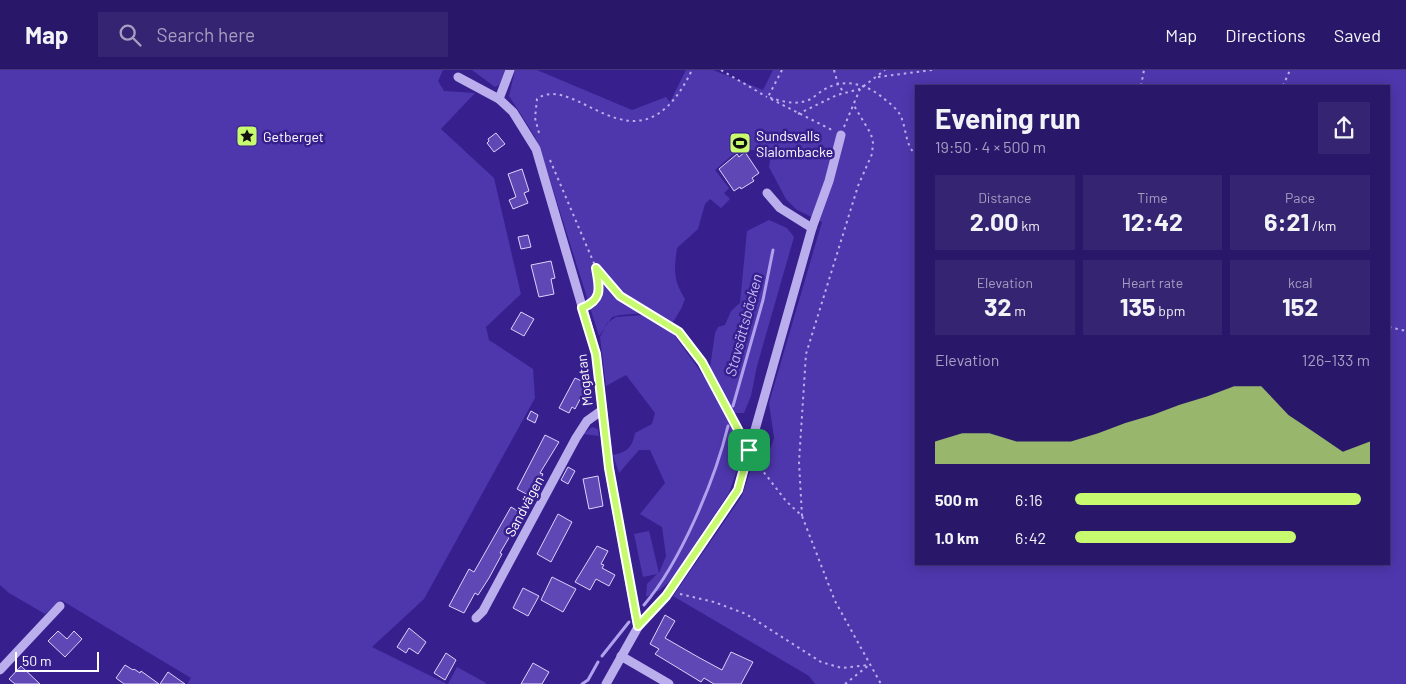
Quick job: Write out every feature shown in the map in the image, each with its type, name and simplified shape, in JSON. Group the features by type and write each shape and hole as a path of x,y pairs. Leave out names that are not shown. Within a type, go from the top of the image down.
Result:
{"street":[{"path":"499,99 510,70"},
{"name":"Mogatan","path":"458,77 499,99 513,112 536,149 596,354 609,468 638,626"},
{"path":"606,684 638,626 654,612 669,592 738,490 812,228 829,181 841,135"},
{"path":"767,193 780,208 812,228"},
{"name":"Sandvägen","path":"476,618 483,611 587,421 602,410"},
{"path":"0,670 60,606"},
{"path":"622,656 669,684"}],"path":[{"path":"539,134 535,118 537,99 550,90 562,91 614,116 630,120 656,114 676,99 692,70"},
{"path":"721,70 798,114 841,135 860,89 885,70"},
{"path":"768,97 782,70"},
{"path":"834,70 838,84 844,93"},
{"path":"878,77 932,70"},
{"path":"1141,85 1144,70"},
{"path":"1283,85 1290,70"},
{"path":"768,97 786,103 807,101 826,88 838,84 850,82 863,86 880,95 900,114 911,150 915,154"},
{"path":"798,114 844,93 860,89"},
{"path":"853,104 871,134 874,143 872,154 858,186 806,354 799,462 802,516 827,585 881,684"},
{"path":"550,159 596,268 600,285 598,295 593,304 582,308"},
{"path":"596,268 620,296 679,332 702,362 754,460 786,501 802,516"},
{"path":"1390,327 1406,331"},
{"path":"669,592 714,602 746,614 821,662 842,668 869,665"},
{"path":"845,684 869,665"}],"shaded area":[{"path":"0,70 443,70 438,81 444,91 475,93 441,129 494,178 521,294 486,327 489,340 533,369 535,398 424,599 372,647 447,684 187,684 191,678 61,600 45,614 9,593 0,585"},
{"path":"472,70 505,70 499,85 495,87"},
{"path":"515,70 537,70 632,110 666,97 670,102 686,70 713,70 763,90 773,70 1406,70 1406,684 815,684 809,676 673,596 742,496 754,460 770,449 774,438 769,403 822,222 797,210 786,199 769,167 771,152 765,147 756,150 738,150 715,170 729,188 724,193 730,199 721,208 710,199 705,204 698,229 677,248 675,275 685,299 668,330 675,336 708,382 715,333 718,327 725,325 731,311 740,303 747,231 769,220 787,228 794,237 757,366 751,396 744,413 735,413 741,458 729,493 671,580 660,590 646,597 647,584 657,574 643,577 634,534 649,531 659,573 666,556 662,527 640,514 665,483 650,450 639,450 619,473 613,455 628,448 635,433 652,424 655,413 626,375 606,386 600,337 605,328 599,336 541,151 534,135 509,96","holes":["644,313 667,328 644,315 616,317 609,322 612,317"]},
{"path":"592,427 598,429 599,436 583,434"},
{"path":"457,667 486,683 448,684"}],"building":[{"path":"496,133 505,144 494,152 487,143 488,139"},
{"path":"745,152 759,173 752,178 754,181 734,191 719,169 737,154 739,157"},
{"path":"522,169 529,191 524,193 528,203 513,209 509,200 516,197 508,174"},
{"path":"528,235 531,247 521,249 518,237"},
{"path":"551,261 555,278 551,279 554,294 539,297 531,265"},
{"path":"521,312 534,319 524,336 511,329"},
{"path":"575,378 588,384 575,409 572,407 569,413 559,408"},
{"path":"531,411 538,415 535,423 527,419"},
{"path":"545,435 559,442 540,473 543,474 537,487 534,485 528,495 517,489"},
{"path":"568,467 575,471 568,484 561,480"},
{"path":"598,476 603,506 589,509 583,479"},
{"path":"511,507 523,514 500,553 502,554 489,578 478,595 475,593 464,613 449,606 469,569 474,572"},
{"path":"558,514 572,522 551,562 537,554"},
{"path":"597,546 608,551 601,564 604,565 602,568 615,575 609,586 596,579 590,590 575,582"},
{"path":"552,577 576,589 563,612 541,600"},
{"path":"523,588 539,596 528,616 513,608"},
{"path":"665,615 675,621 665,638 722,670 731,652 753,662 741,684 714,684 704,678 701,682 655,654 659,649 650,644"},
{"path":"409,628 426,642 418,654 409,648 406,653 397,647"},
{"path":"58,631 67,639 74,631 82,639 65,657 48,641"},
{"path":"446,653 456,660 445,680 434,673"},
{"path":"533,663 549,672 542,684 521,684"},
{"path":"125,665 140,673 141,671 159,684 124,684 116,678"},
{"path":"21,666 40,684 15,684 9,679"},
{"path":"168,672 185,684 160,684"}],"waterway":[{"name":"Stavsättsbäcken","path":"733,406 763,300 773,250"},
{"name":"Stavsättsbäcken","path":"644,605 670,567 695,520 714,471 728,426"},
{"name":"Stavsättsbäcken","path":"602,656 629,622"},
{"name":"Stavsättsbäcken","path":"582,684 588,680 598,662"}],"place":[{"name":"Getberget","path":"247,136"},
{"name":"Sundsvalls Slalombacke","path":"740,143"}],"route":[{"path":"596,268 604,280 620,296 679,332 702,362 749,450 738,490 666,596 654,612 638,626 609,468 596,354 582,308 593,304 598,295 600,285 596,268"}]}
